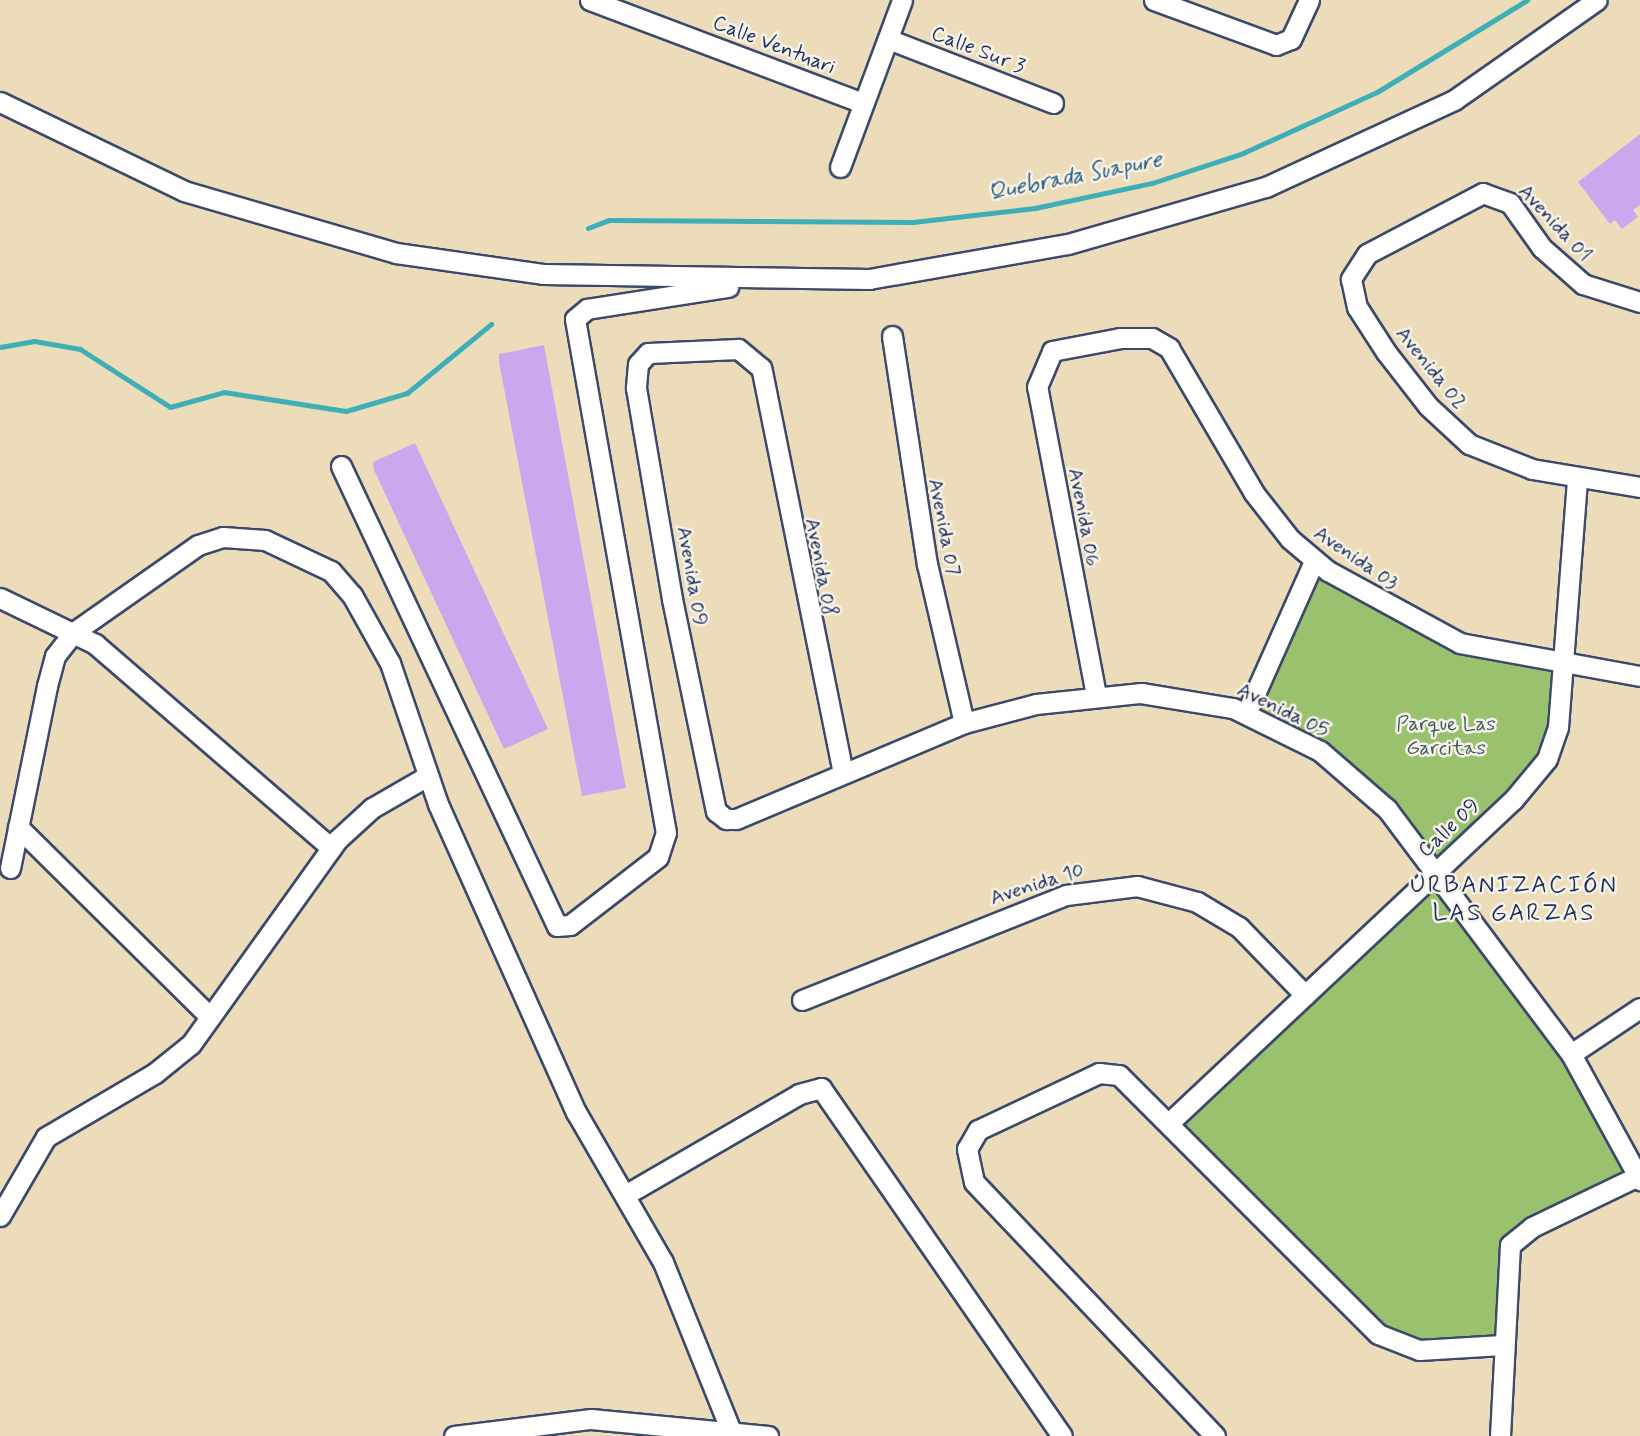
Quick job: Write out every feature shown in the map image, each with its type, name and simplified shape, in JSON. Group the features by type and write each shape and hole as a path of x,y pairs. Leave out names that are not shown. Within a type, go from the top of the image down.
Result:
{"street":[{"name":"Calle Ventuari","path":"590,0 863,103"},
{"path":"840,167 902,0"},
{"path":"1154,0 1276,45 1291,39 1309,0"},
{"path":"0,102 184,191 396,253 543,274 757,281 922,274 1208,208 1342,155 1454,100 1597,0"},
{"name":"Calle Sur 3","path":"888,39 1053,103"},
{"name":"Avenida 01","path":"1354,267 1367,254 1475,195 1492,194 1510,203 1542,248 1583,284 1640,302"},
{"name":"Avenida 02","path":"1354,267 1357,307 1444,424 1510,463 1577,478 1640,487"},
{"path":"341,466 557,926 570,925 659,858 666,833 575,319 587,309 757,281"},
{"name":"Avenida 07","path":"892,336 925,551 964,723"},
{"name":"Avenida 06","path":"1096,695 1037,387 1052,351 1145,337"},
{"name":"Avenida 03","path":"1145,337 1169,348 1254,493 1314,561 1460,643 1640,676"},
{"name":"Avenida 09","path":"716,811 636,388 638,365 648,353 738,349 761,368"},
{"name":"Avenida 08","path":"761,368 843,773"},
{"name":"Calle 09","path":"1171,1121 1437,870 1547,759 1559,727 1577,478"},
{"path":"10,867 50,676 74,632 198,545 243,537 288,548 331,572 370,623 400,685 426,777 576,1112 663,1262 731,1431"},
{"path":"1246,714 1314,561"},
{"path":"0,598 74,632 331,848"},
{"name":"Avenida 05","path":"716,811 736,820 964,723 1096,695 1174,696 1246,714 1347,770 1437,870 1571,1054 1639,1178"},
{"path":"0,1216 46,1137 173,1060 211,1017 331,848 355,820 426,777"},
{"path":"18,827 211,1017"},
{"name":"Avenida 10","path":"802,1000 1066,895 1137,886 1197,902 1239,927 1304,995"},
{"path":"1571,1054 1640,1008"},
{"path":"1215,1436 974,1182 966,1158 970,1139 993,1119 1099,1073 1118,1074 1171,1121 1378,1334 1419,1350 1502,1345"},
{"path":"625,1195 799,1094 821,1088 1062,1436"},
{"path":"1500,1436 1502,1345 1510,1245 1532,1227 1639,1178"},
{"path":"454,1436 591,1419 768,1436"}],"green space":[{"name":"Parque Las Garcitas","path":"1314,561 1414,622 1564,664 1553,746 1437,870 1367,788 1246,714"},
{"path":"1437,870 1511,971 1638,1176 1519,1236 1502,1345 1402,1347 1171,1121"}],"building":[{"path":"1640,134 1640,205 1633,210 1638,217 1622,229 1615,220 1610,224 1578,182"},
{"path":"544,345 626,788 582,796 499,362 499,354"},
{"path":"415,443 548,729 504,749 374,470 373,462"}],"waterway":[{"name":"Quebrada Suapure","path":"588,228 609,220 913,222 1035,208 1152,183 1243,153 1377,92 1527,0"},
{"name":"Quebrada Suapure","path":"0,347 34,341 80,349 170,407 224,392 346,411 407,393 491,324"}],"district":[{"name":"URBANIZACIÓN LAS GARZAS","path":"1514,900"}]}
